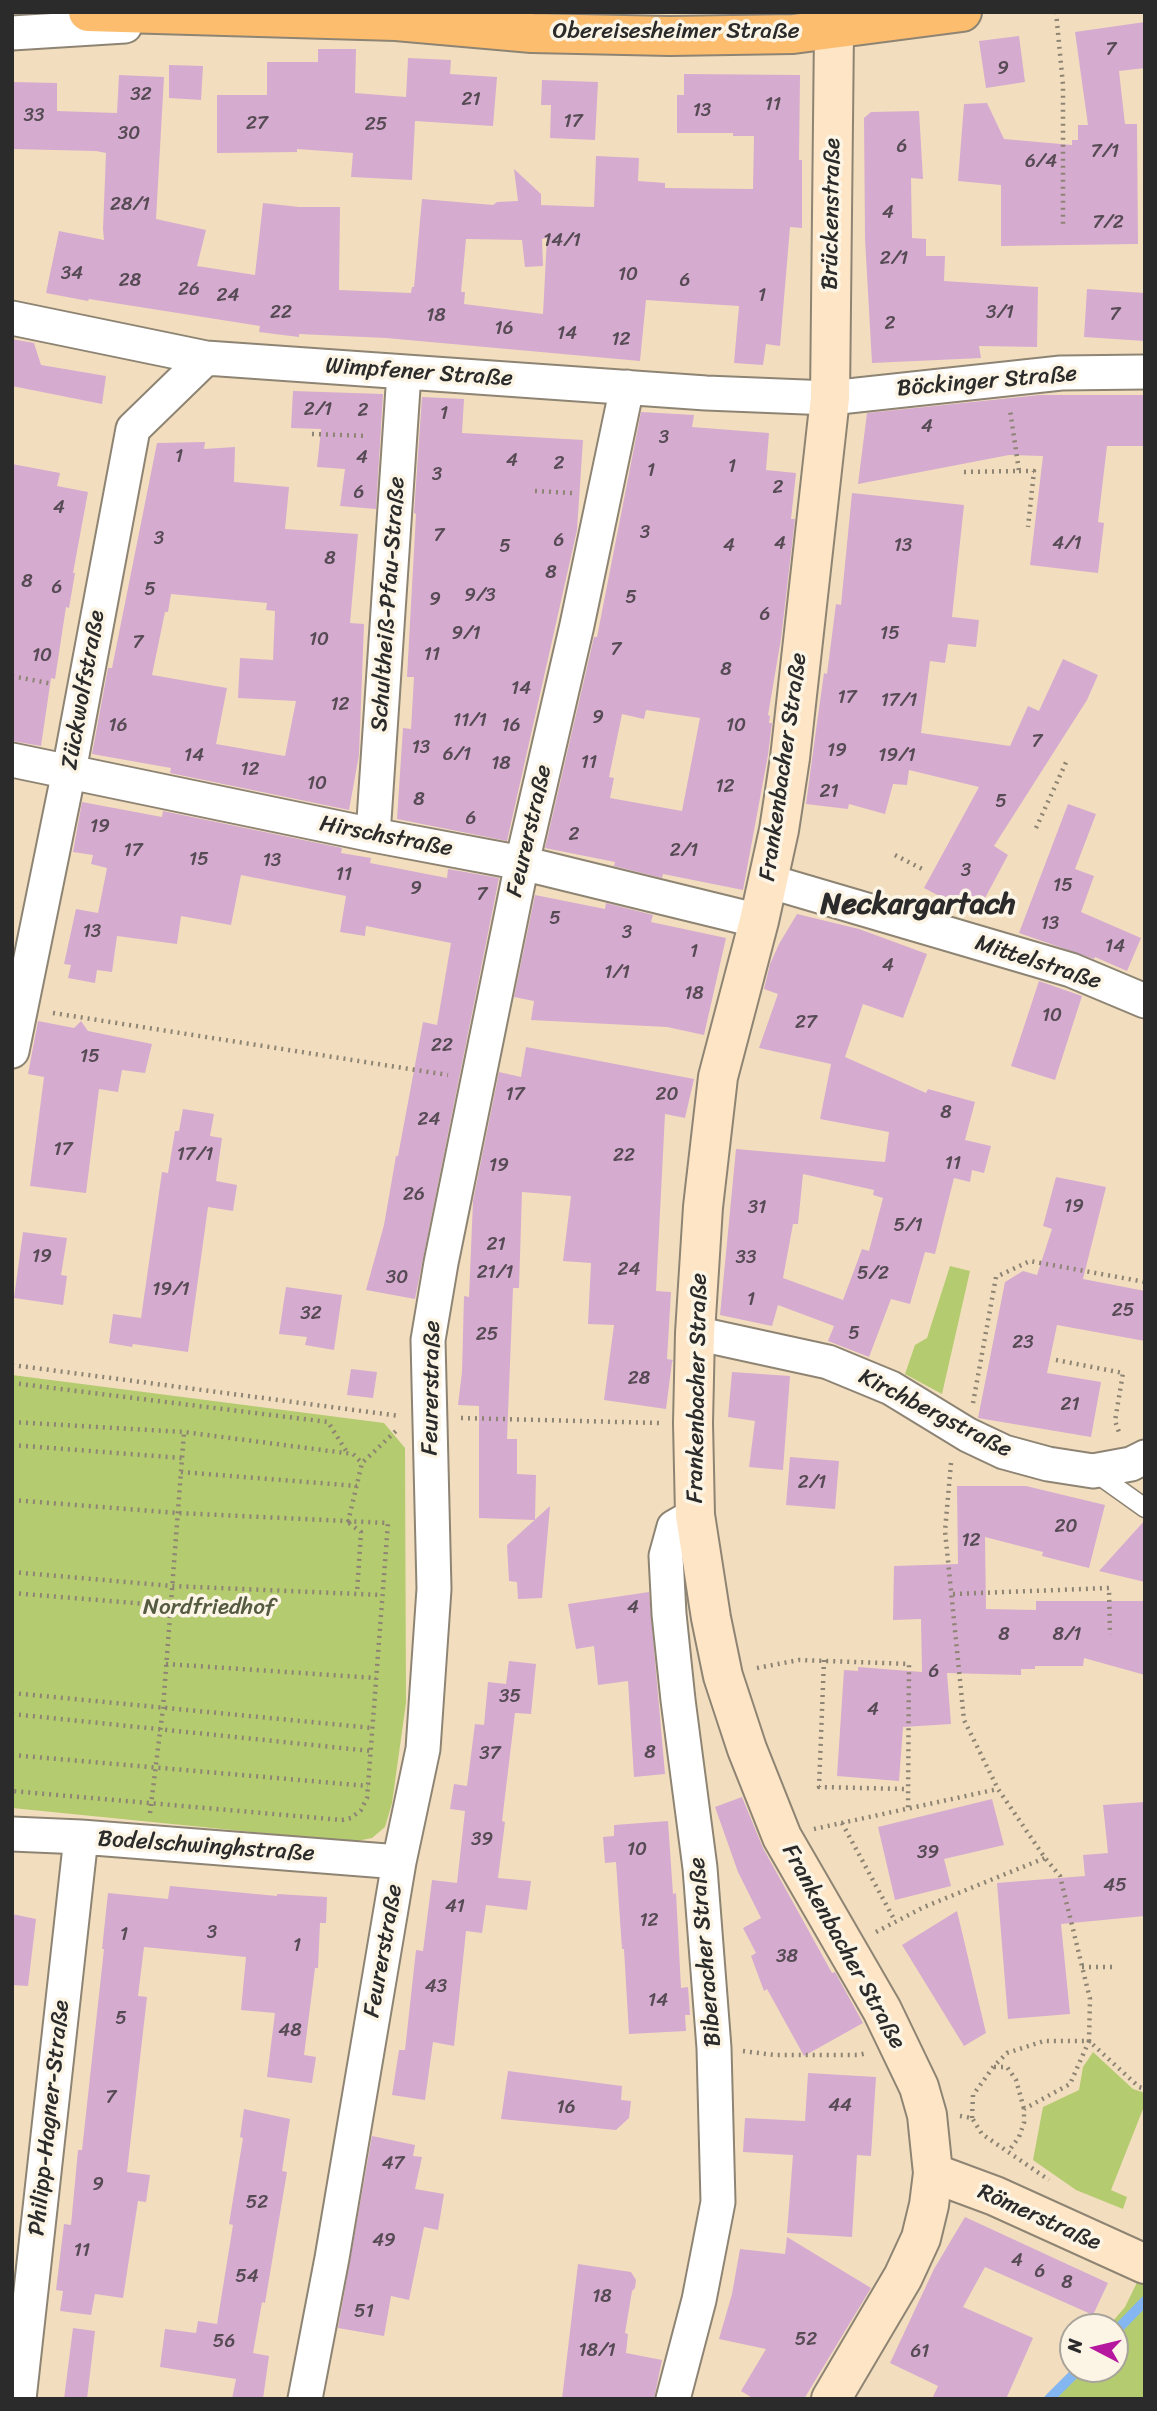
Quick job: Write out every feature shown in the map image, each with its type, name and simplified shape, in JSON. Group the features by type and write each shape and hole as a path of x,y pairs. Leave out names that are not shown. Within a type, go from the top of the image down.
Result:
{"main road":[{"path":"88,12 238,18"},
{"path":"396,21 680,15 695,12"},
{"name":"Obereisesheimer Straße","path":"238,18 396,21 532,33 670,36 793,34 832,18 962,12"},
{"name":"Brückenstraße","path":"830,398 832,18"},
{"name":"Frankenbacher Straße","path":"830,398 790,758 779,830 759,921 718,1077 703,1207 695,1333 693,1423 695,1515 711,1618 723,1676 747,1749 782,1837 882,2010 919,2087 927,2115 933,2173 921,2238 903,2277 831,2399"},
{"name":"Römerstraße","path":"933,2173 995,2196 1144,2264"}],"street":[{"name":"Obereisesheimer Straße","path":"12,33 238,18"},
{"name":"Wimpfener Straße","path":"12,318 206,358 404,373 830,398"},
{"name":"Zückwolfstraße","path":"12,1051 69,771 133,429 206,358"},
{"name":"Böckinger Straße","path":"830,398 1061,373 1145,372"},
{"name":"Schultheiß-Pfau-Straße","path":"373,835 404,373"},
{"name":"Feurerstraße","path":"304,2399 332,2258 399,1862 423,1749 433,1602 421,1417 428,1340 477,1080 522,863 577,625 627,387"},
{"name":"Hirschstraße","path":"12,760 522,863 759,921"},
{"name":"Mittelstraße","path":"768,881 1142,993"},
{"name":"Kirchbergstraße","path":"695,1333 828,1362 891,1388 961,1431 1004,1452 1048,1464 1093,1471 1131,1464 1145,1457"},
{"name":"Biberacher Straße","path":"673,2399 699,2300 718,2202 715,2048 699,1868 669,1614 666,1556 674,1527 695,1515"},
{"name":"Bodelschwinghstraße","path":"12,1834 399,1862"},
{"name":"Philipp-Hagner-Straße","path":"19,2399 81,1837"}],"lane":[{"name":"Kirchbergstraße","path":"1093,1471 1145,1508"}],"path":[{"path":"1056,12 1063,85 1063,225"},
{"path":"1006,378 1019,471"},
{"path":"312,434 400,437"},
{"path":"964,472 1034,471 1028,527"},
{"path":"12,676 83,690"},
{"path":"1036,828 1068,758"},
{"path":"895,855 924,870"},
{"path":"21,1008 477,1080"},
{"path":"1024,2109 1070,2084 1089,2041 1090,1999 1060,1876 998,1789 964,1720 946,1531 961,1431 996,1277 1030,1261 1145,1282"},
{"path":"1056,1360 1123,1373 1115,1421"},
{"path":"12,1365 421,1417 630,1422"},
{"path":"12,1383 328,1422 348,1454"},
{"path":"348,1522 362,1463 421,1417"},
{"path":"12,1422 184,1432 353,1454 362,1463"},
{"path":"146,1842 163,1708 184,1432"},
{"path":"12,1445 182,1458"},
{"path":"181,1472 357,1486"},
{"path":"12,1500 178,1513 387,1522 368,1786 361,1810 351,1818 342,1820 12,1791"},
{"path":"348,1522 360,1532 357,1593"},
{"path":"12,1572 172,1586 382,1595"},
{"path":"953,1594 1109,1588 1110,1634"},
{"path":"12,1593 171,1606"},
{"path":"723,1676 799,1660 909,1664 906,1789 908,1808"},
{"path":"824,1660 819,1787 906,1789"},
{"path":"166,1664 376,1678"},
{"path":"12,1693 373,1728"},
{"path":"12,1714 371,1751"},
{"path":"12,1755 368,1786"},
{"path":"782,1837 998,1789"},
{"path":"842,1822 895,1921"},
{"path":"847,1950 895,1921 1045,1858"},
{"path":"1083,1967 1116,1967"},
{"path":"1054,2184 982,2134 972,2118 974,2095 993,2067 1007,2053 1044,2040 1089,2041 1139,2087 1145,2089"},
{"path":"715,2048 774,2055 858,2055 899,2045"},
{"path":"993,2067 1007,2067 1016,2080 1024,2109 1024,2123 1019,2137 1008,2152"},
{"path":"927,2115 972,2118"}],"green space":[{"path":"950,1266 970,1271 942,1394 905,1374 915,1345 927,1338"},
{"name":"Nordfriedhof","path":"12,1375 384,1423 405,1448 406,1703 392,1803 385,1827 372,1838 352,1842 12,1808"},
{"path":"1093,2052 1133,2089 1145,2093 1145,2104 1111,2190 1127,2197 1123,2209 1076,2190 1033,2160 1043,2107 1079,2090 1083,2067"},
{"path":"1145,2266 1145,2399 1044,2399 1059,2383 1129,2383 1129,2313 1120,2313"}],"building":[{"path":"1145,22 1145,68 1119,71 1125,124 1137,124 1138,244 1001,246 1001,185 958,181 964,104 987,103 1004,139 1072,145 1072,140 1078,140 1078,125 1088,125 1075,32"},
{"path":"1019,36 1025,82 986,88 979,41"},
{"path":"318,49 356,49 355,93 406,97 408,58 451,60 450,74 497,77 493,126 415,121 412,180 351,177 353,153 297,149 297,152 217,153 217,95 267,95 267,62 318,62"},
{"path":"169,65 203,66 201,100 169,98"},
{"path":"684,74 800,75 799,160 802,160 802,228 790,227 780,346 766,344 763,365 734,363 739,306 646,300 640,361 386,338 299,334 299,337 259,332 260,326 46,293 59,231 104,240 106,153 12,149 12,82 57,83 57,111 117,113 119,75 164,77 156,219 206,230 197,266 255,275 263,203 299,207 340,207 339,290 411,293 414,287 422,199 493,205 497,202 518,201 514,169 541,194 541,205 594,207 596,156 639,158 638,181 665,183 665,188 753,189 754,136 733,136 733,133 677,133 677,95 684,95","holes":["547,238 543,314 464,304 465,292 461,292 466,239 522,240 525,267 543,266 542,239"]},
{"path":"542,80 598,82 595,140 550,138 551,105 541,105"},
{"path":"919,111 923,179 911,178 912,238 926,239 926,256 945,256 944,281 1038,287 1037,347 979,346 981,358 872,363 865,239 864,118 871,112"},
{"path":"1087,289 1145,293 1145,341 1084,337"},
{"path":"12,339 34,343 41,365 106,376 102,404 12,386"},
{"path":"293,391 383,394 376,509 340,506 345,469 317,467 321,429 291,428"},
{"path":"1040,395 1145,395 1145,446 1107,446 1098,522 1104,523 1098,573 1030,565 1043,456 1009,455 858,484 867,413"},
{"path":"422,397 464,399 462,433 583,440 577,530 507,841 397,819 403,728 411,729 414,677 407,677"},
{"path":"641,412 694,415 692,427 769,433 766,470 796,473 791,519 795,519 781,639 768,715 769,723 772,723 768,755 743,890 663,874 662,878 614,866 615,862 545,848 594,637 597,637","holes":["646,710 700,718 682,811 610,798 614,778 609,777 622,714 644,719"]},
{"path":"205,442 204,449 235,447 234,482 289,487 285,529 358,534 350,623 364,624 359,755 349,810 170,773 171,768 92,754 157,443","holes":["171,594 267,603 266,610 275,611 273,660 240,658 238,698 296,701 285,756 216,744 227,688 152,675"]},
{"path":"12,464 60,473 57,486 88,492 55,679 51,678 41,746 12,741"},
{"path":"852,493 964,505 952,617 979,620 976,647 948,644 945,663 930,661 921,733 1010,746 1028,706 1039,711 1063,659 1098,675 1087,700 994,846 1008,855 976,915 924,888 979,787 909,770 907,785 893,784 885,814 849,804 848,809 806,804 836,604 841,605"},
{"path":"82,802 162,817 163,811 342,848 341,853 371,858 370,863 447,878 448,869 499,878 415,1299 366,1290 384,1225 423,1022 437,1025 451,943 366,926 365,936 340,932 346,896 241,875 231,925 181,916 177,944 117,936 112,972 97,970 95,983 68,978 71,965 64,964 76,909 98,913 107,868 91,864 93,855 73,852"},
{"path":"1068,804 1096,814 1075,869 1094,876 1081,912 1141,938 1127,971 1095,957 1094,959 1019,933"},
{"path":"535,895 605,909 606,903 653,915 651,922 726,938 704,1035 667,1027 531,1020 534,1001 514,997"},
{"path":"797,914 859,929 927,954 903,1018 863,1004 845,1057 926,1093 928,1089 975,1102 965,1140 991,1146 984,1173 972,1170 970,1182 954,1178 935,1254 925,1252 910,1304 891,1299 869,1357 828,1341 834,1326 778,1305 772,1326 720,1315 736,1149 885,1162 889,1132 820,1119 831,1064 759,1048 778,994 764,989 770,964","holes":["803,1174 874,1190 873,1195 883,1198 869,1251 862,1249 843,1300 783,1278 793,1224 798,1224"]},
{"path":"1039,981 1082,996 1055,1080 1011,1066"},
{"path":"38,1021 74,1028 81,1021 88,1031 152,1044 145,1073 122,1070 118,1092 99,1089 86,1193 30,1186 44,1077 28,1074"},
{"path":"526,1047 694,1079 685,1118 665,1114 656,1291 671,1292 667,1359 673,1360 666,1409 604,1400 614,1325 588,1324 591,1263 563,1261 571,1196 522,1192 519,1288 513,1288 507,1439 517,1439 517,1474 536,1475 535,1520 479,1518 479,1406 458,1405 462,1372 464,1296 469,1297 473,1201 499,1072 521,1077"},
{"path":"183,1109 214,1114 210,1136 222,1138 216,1181 237,1185 233,1211 208,1207 188,1352 109,1343 113,1314 141,1318 162,1172 168,1173 175,1131 179,1131"},
{"path":"1056,1177 1106,1187 1083,1279 1145,1291 1145,1341 1057,1325 1047,1373 1101,1382 1091,1437 978,1418 1005,1282 1023,1271 1037,1275 1052,1229 1043,1226"},
{"path":"23,1232 67,1238 61,1275 67,1276 63,1305 14,1298"},
{"path":"286,1287 342,1295 334,1350 305,1345 307,1337 279,1334"},
{"path":"351,1369 377,1372 373,1398 347,1395"},
{"path":"732,1372 790,1376 783,1470 749,1467 755,1421 728,1417"},
{"path":"790,1457 839,1461 835,1509 786,1505"},
{"path":"957,1486 1026,1486 1105,1505 1089,1568 1042,1556 1043,1552 985,1537 986,1609 1036,1610 1036,1601 1145,1601 1145,1675 1084,1658 1083,1666 1035,1666 1035,1669 1021,1669 1021,1675 947,1673 951,1724 903,1727 899,1781 837,1776 844,1670 858,1671 858,1667 922,1672 921,1619 893,1620 894,1566 958,1564"},
{"path":"550,1506 542,1598 518,1599 517,1582 509,1581 507,1545"},
{"path":"1145,1520 1145,1582 1099,1571"},
{"path":"649,1592 665,1774 634,1777 628,1681 598,1685 594,1646 576,1649 568,1604"},
{"path":"509,1661 536,1664 531,1714 515,1713 498,1878 531,1881 527,1910 486,1905 482,1933 466,1931 454,2046 433,2042 425,2100 392,2095 399,2050 405,2050 416,1950 423,1951 432,1880 457,1883 465,1811 450,1809 454,1784 467,1786 475,1724 484,1725 488,1682 506,1684"},
{"path":"742,1797 763,1848 832,1973 835,1972 863,2023 804,2056 767,1989 764,1991 751,1956 756,1953 743,1928 761,1918 738,1872 715,1807"},
{"path":"992,1799 1004,1845 944,1859 951,1886 895,1900 878,1827"},
{"path":"1145,1802 1145,1916 1061,1924 1070,2014 1008,2019 997,1883 1085,1876 1083,1855 1108,1853 1103,1805"},
{"path":"668,1821 673,1894 676,1893 681,1988 688,1987 690,2015 685,2015 686,2031 629,2034 616,1862 605,1863 603,1837 614,1836 614,1825"},
{"path":"170,1886 277,1896 327,1897 326,1923 320,1923 318,1968 315,1968 304,2055 316,2057 312,2083 267,2077 275,2013 241,2010 246,1957 144,1947 138,1996 147,1997 127,2172 150,2175 146,2202 138,2201 123,2298 95,2294 91,2315 60,2311 63,2291 56,2290 64,2224 71,2225 78,2150 82,2150 108,1893 168,1899"},
{"path":"957,1911 986,2033 964,2046 902,1945"},
{"path":"12,1914 36,1919 28,1986 12,1985"},
{"path":"508,2071 622,2086 621,2100 631,2101 629,2118 616,2130 501,2119"},
{"path":"808,2073 876,2077 871,2156 857,2155 852,2237 787,2233 793,2155 743,2152 745,2118 805,2121"},
{"path":"244,2109 290,2119 282,2171 287,2172 265,2303 262,2302 253,2353 269,2356 263,2399 232,2399 236,2379 160,2367 165,2329 196,2333 198,2321 217,2324 233,2225 229,2224 243,2138 240,2137"},
{"path":"372,2136 415,2145 413,2156 422,2157 415,2189 444,2194 438,2230 424,2227 409,2300 391,2296 384,2336 338,2328"},
{"path":"965,2217 1108,2283 1094,2313 1088,2313 985,2267 963,2307 1033,2338 1006,2399 932,2399 938,2386 890,2363 934,2269"},
{"path":"787,2237 871,2288 804,2399 754,2399 741,2391 766,2349 719,2339 732,2294 740,2249 785,2254"},
{"path":"578,2264 631,2272 636,2280 625,2333 628,2334 626,2353 662,2360 654,2399 562,2399"},
{"path":"73,2328 95,2331 87,2399 64,2399"}],"waterway":[{"path":"1129,2318 1145,2301"},
{"path":"1049,2399 1065,2383"}],"district":[{"name":"Neckargartach","path":"918,905"}]}
